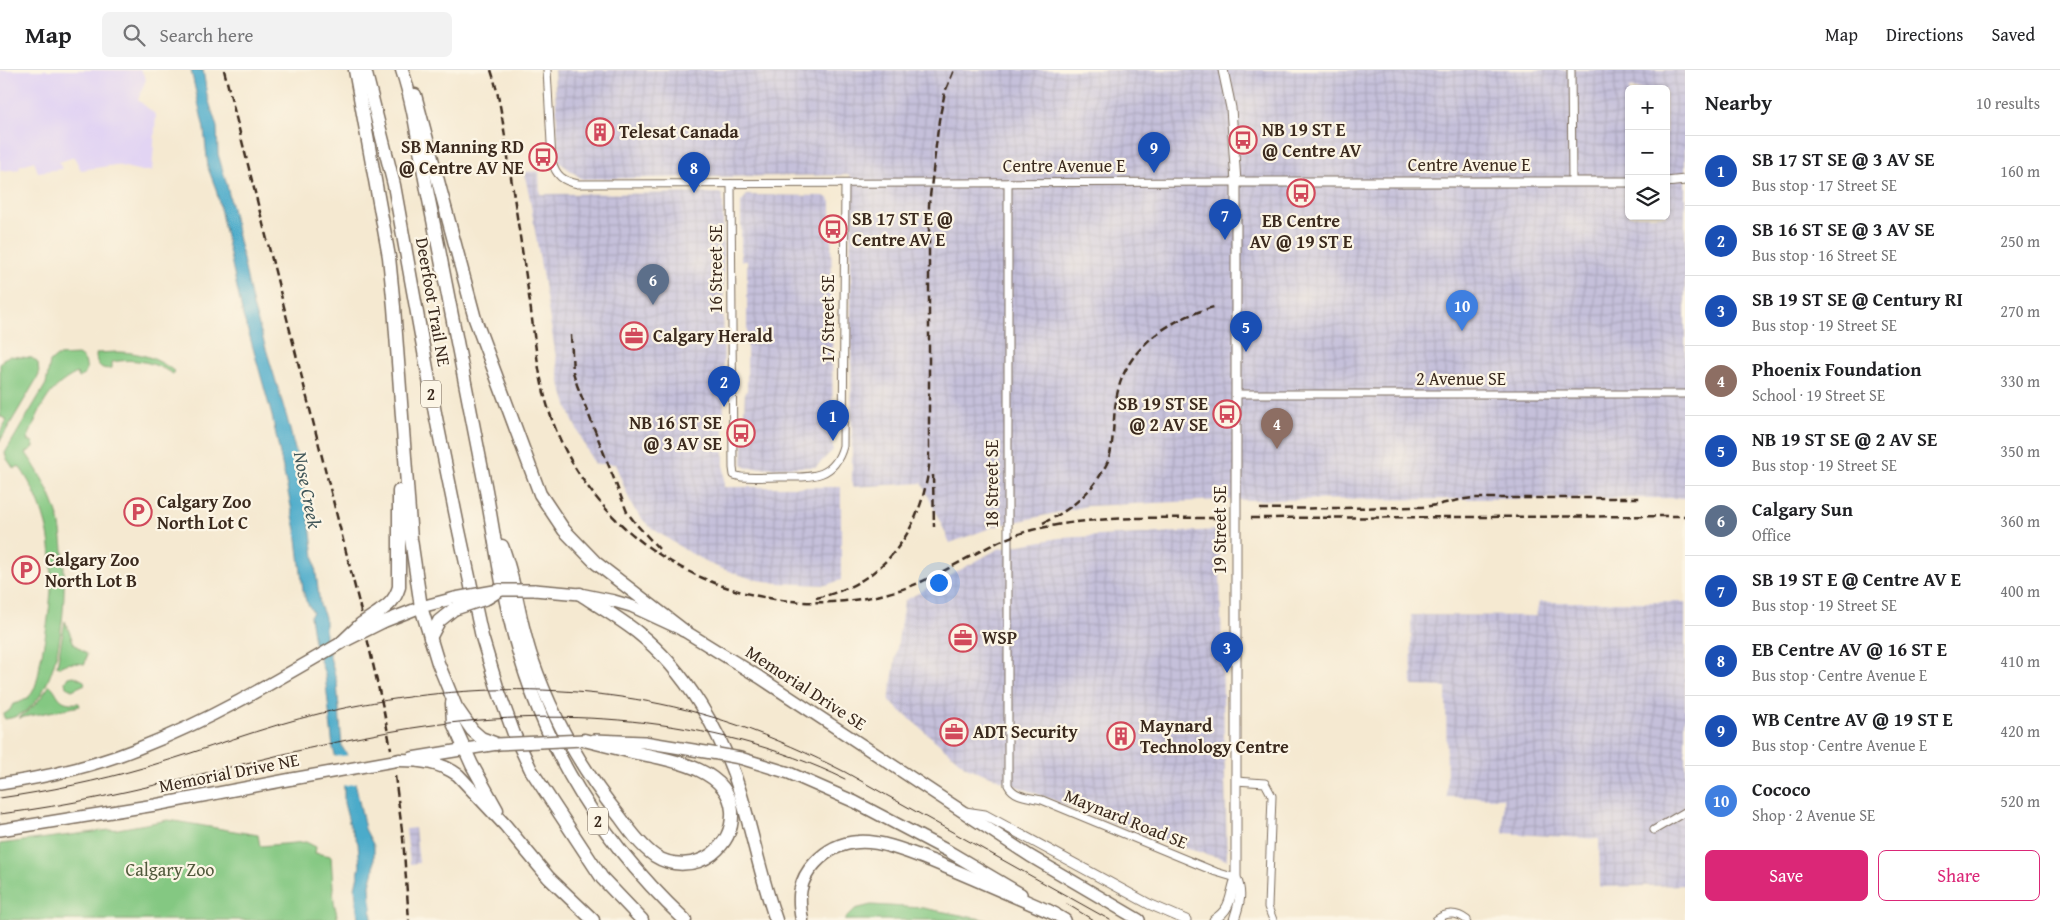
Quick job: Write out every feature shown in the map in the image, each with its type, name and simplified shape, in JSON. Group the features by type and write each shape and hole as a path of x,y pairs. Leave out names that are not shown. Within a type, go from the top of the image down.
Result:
{"highway":[{"path":"355,70 389,257 411,539 421,607 452,698 465,722 481,738 497,744"},
{"name":"Deerfoot Trail NE","path":"365,70 394,185 435,413 482,637 507,716 531,770 582,849 602,878 642,920"},
{"path":"403,73 417,100 476,319 540,494 564,530 596,562 683,630"},
{"name":"Deerfoot Trail NE","path":"403,73 492,520 506,603 536,704 559,755 593,814 638,873 686,920"},
{"path":"342,643 362,624 381,617 396,596 399,587 398,373"},
{"path":"492,520 506,556 521,624 541,685 559,725 604,798 644,846 657,857 667,861 682,864 696,862 711,855 723,843 732,819 730,802 726,792 713,778 680,763 584,740"},
{"path":"430,638 439,621 454,603 487,598 500,590"},
{"path":"580,594 637,632 653,646 707,714 722,745 740,792 776,920"},
{"path":"452,698 453,723 464,749 505,825"},
{"path":"399,760 433,763 450,770 505,825 533,860 593,920"},
{"path":"802,920 799,901 804,878 812,866 830,850 858,842 901,849 971,877 1060,917"}],"main road":[{"name":"Memorial Drive SE","path":"500,590 534,590 580,594 632,606 683,630 759,677 1030,856 1139,920"},
{"path":"381,617 421,607 454,603"},
{"path":"0,784 80,768 138,749 190,726 342,643"},
{"path":"464,749 497,744 584,740 644,742 740,758 789,773 855,802 948,851 1060,917"},
{"name":"Memorial Drive NE","path":"0,830 155,805 292,778 464,749"}],"street":[{"name":"Centre Avenue E","path":"547,70 554,170 561,178 578,184 1625,182"},
{"name":"19 Street SE","path":"1223,70 1234,132 1236,182 1236,878"},
{"path":"1571,70 1572,181"},
{"path":"1670,182 1685,180"},
{"path":"1670,182 1685,185"},
{"name":"18 Street SE","path":"1008,183 1008,785"},
{"name":"16 Street SE","path":"731,184 732,450 734,475 758,477 807,477 819,475 836,463 841,454"},
{"name":"17 Street SE","path":"841,454 844,437 845,184"},
{"name":"2 Avenue SE","path":"1236,394 1685,394"},
{"path":"1236,780 1265,783 1272,796 1268,908 1272,920"},
{"name":"Maynard Road SE","path":"1008,785 1011,791 1018,795 1042,800 1216,872 1236,878"},
{"path":"965,812 986,815 1149,904 1186,920"},
{"path":"1654,830 1685,812"},
{"path":"1214,920 1222,915 1229,906 1236,878"},
{"path":"1234,920 1240,900 1240,888 1236,878"},
{"path":"1436,920 1446,914 1462,916 1468,920"}],"shaded area":[{"path":"0,70 141,70 146,79 138,100 156,115 152,171 142,171 116,165 81,170 74,157 59,162 62,169 38,172 34,161 19,166 20,169 0,171"},
{"path":"554,70 1685,70 1685,498 1221,500 1087,506 993,527 950,543 922,483 852,487 850,175 582,179 559,162"},
{"path":"539,171 540,194 720,193 723,195 724,487 841,487 841,580 826,585 778,583 752,579 717,567 685,550 650,527 642,519 632,506 615,464 594,464 572,419 561,387 524,172"},
{"path":"747,195 824,196 831,202 833,450 816,467 747,468 742,464 745,392 747,391 747,261 741,261 741,202"},
{"path":"1219,530 1227,860 1164,842 966,767 889,701 904,601 998,549 1059,538"},
{"path":"1539,602 1685,602 1685,885 1600,887 1599,839 1503,833 1503,798 1447,797 1446,687 1412,686 1411,615 1536,616"},
{"path":"415,828 419,863 410,864 406,829"}],"green space":[{"path":"97,353 133,353 148,357 162,363 175,372 173,374 159,366 129,360 112,362 112,368 108,369 98,364 96,359"},
{"path":"78,355 86,363 85,374 79,378 77,373 66,379 51,393 40,410 27,440 33,442 34,447 26,453 46,485 53,502 59,520 62,541 64,601 54,665 43,691 27,710 5,719 3,715 10,710 13,704 21,702 32,693 36,682 49,614 51,565 48,533 37,498 19,466 14,469 5,453 46,384 50,362 57,356"},
{"path":"9,356 32,358 38,363 39,375 0,441 0,432 7,420 0,416 0,365 3,359"},
{"path":"65,621 74,644 87,654 85,664 71,663 57,666"},
{"path":"74,676 84,681 85,684 72,690 66,687 65,682 68,677"},
{"path":"50,685 62,701 79,703 80,706 19,718 36,704"},
{"name":"Calgary Zoo","path":"168,820 258,835 260,846 306,842 316,847 315,853 331,856 334,902 338,920 0,920 0,844 118,829"},
{"path":"871,905 923,908 987,920 844,920 855,909"}],"water":[{"path":"191,70 203,70 207,95 217,127 218,154 227,185 253,306 287,418 301,473 320,605 325,617 325,638 337,683 342,747 350,759 365,829 374,846 374,870 370,885 372,920 358,920 355,888 360,866 358,843 350,826 344,803 344,788 333,748 325,675 314,642 310,616 313,612 306,601 303,590 296,530 272,416 243,316 216,189 208,168 204,129"}],"pier":[{"path":"350,755 356,765 358,783 341,786 332,757"}],"tram line":[{"path":"0,798 110,777 300,719 373,702 478,691 531,690 583,693 635,699 687,710 765,735 845,772 1110,920"},
{"path":"0,814 52,806 155,785 360,737 466,721 521,718 633,721 688,729 742,741 794,758 845,779"},
{"path":"1067,904 1093,920"}],"railway":[{"path":"224,70 359,603 391,749"},
{"path":"491,70 502,116 538,362 545,397 566,451 596,498 636,537 681,568 732,589 787,601 843,601 899,590 916,584 998,542 1032,530 1055,525 1102,520 1222,518"},
{"path":"816,598 840,591 861,581 895,552 907,533 925,490 929,466 929,205 939,120 945,92 954,70"},
{"path":"1043,523 1063,512 1081,498 1103,471 1110,455 1115,408 1120,383 1128,366 1138,352 1150,339 1164,329 1180,320 1214,307"},
{"path":"571,335 573,372 577,385 627,512 660,550"},
{"path":"933,475 934,527"},
{"path":"1260,509 1420,507 1475,498 1642,498"},
{"path":"1251,518 1685,516"},
{"path":"395,776 403,838 409,920"}],"place":[{"name":"Telesat Canada","path":"600,132"},
{"name":"NB 19 ST E @ Centre AV","path":"1243,140"},
{"name":"SB Manning RD @ Centre AV NE","path":"543,157"},
{"name":"WB Centre AV @ 19 ST E","path":"1154,173"},
{"name":"EB Centre AV @ 16 ST E","path":"694,193"},
{"name":"EB Centre AV @ 19 ST E","path":"1301,193"},
{"name":"SB 17 ST E @ Centre AV E","path":"833,229"},
{"name":"SB 19 ST E @ Centre AV E","path":"1225,240"},
{"name":"Calgary Sun","path":"653,305"},
{"name":"Cococo","path":"1462,331"},
{"name":"Calgary Herald","path":"634,336"},
{"name":"NB 19 ST SE @ 2 AV SE","path":"1246,352"},
{"name":"SB 16 ST SE @ 3 AV SE","path":"724,407"},
{"name":"SB 19 ST SE @ 2 AV SE","path":"1227,414"},
{"name":"NB 16 ST SE @ 3 AV SE","path":"741,433"},
{"name":"SB 17 ST SE @ 3 AV SE","path":"833,441"},
{"name":"Phoenix Foundation","path":"1277,449"},
{"name":"Calgary Zoo North Lot C","path":"138,512"},
{"name":"Calgary Zoo North Lot B","path":"26,570"},
{"name":"WSP","path":"963,638"},
{"name":"SB 19 ST SE @ Century RI","path":"1227,673"},
{"name":"ADT Security","path":"954,732"},
{"name":"Maynard Technology Centre","path":"1121,736"}],"water label":[{"name":"Nose Creek","path":"308,490"}]}
